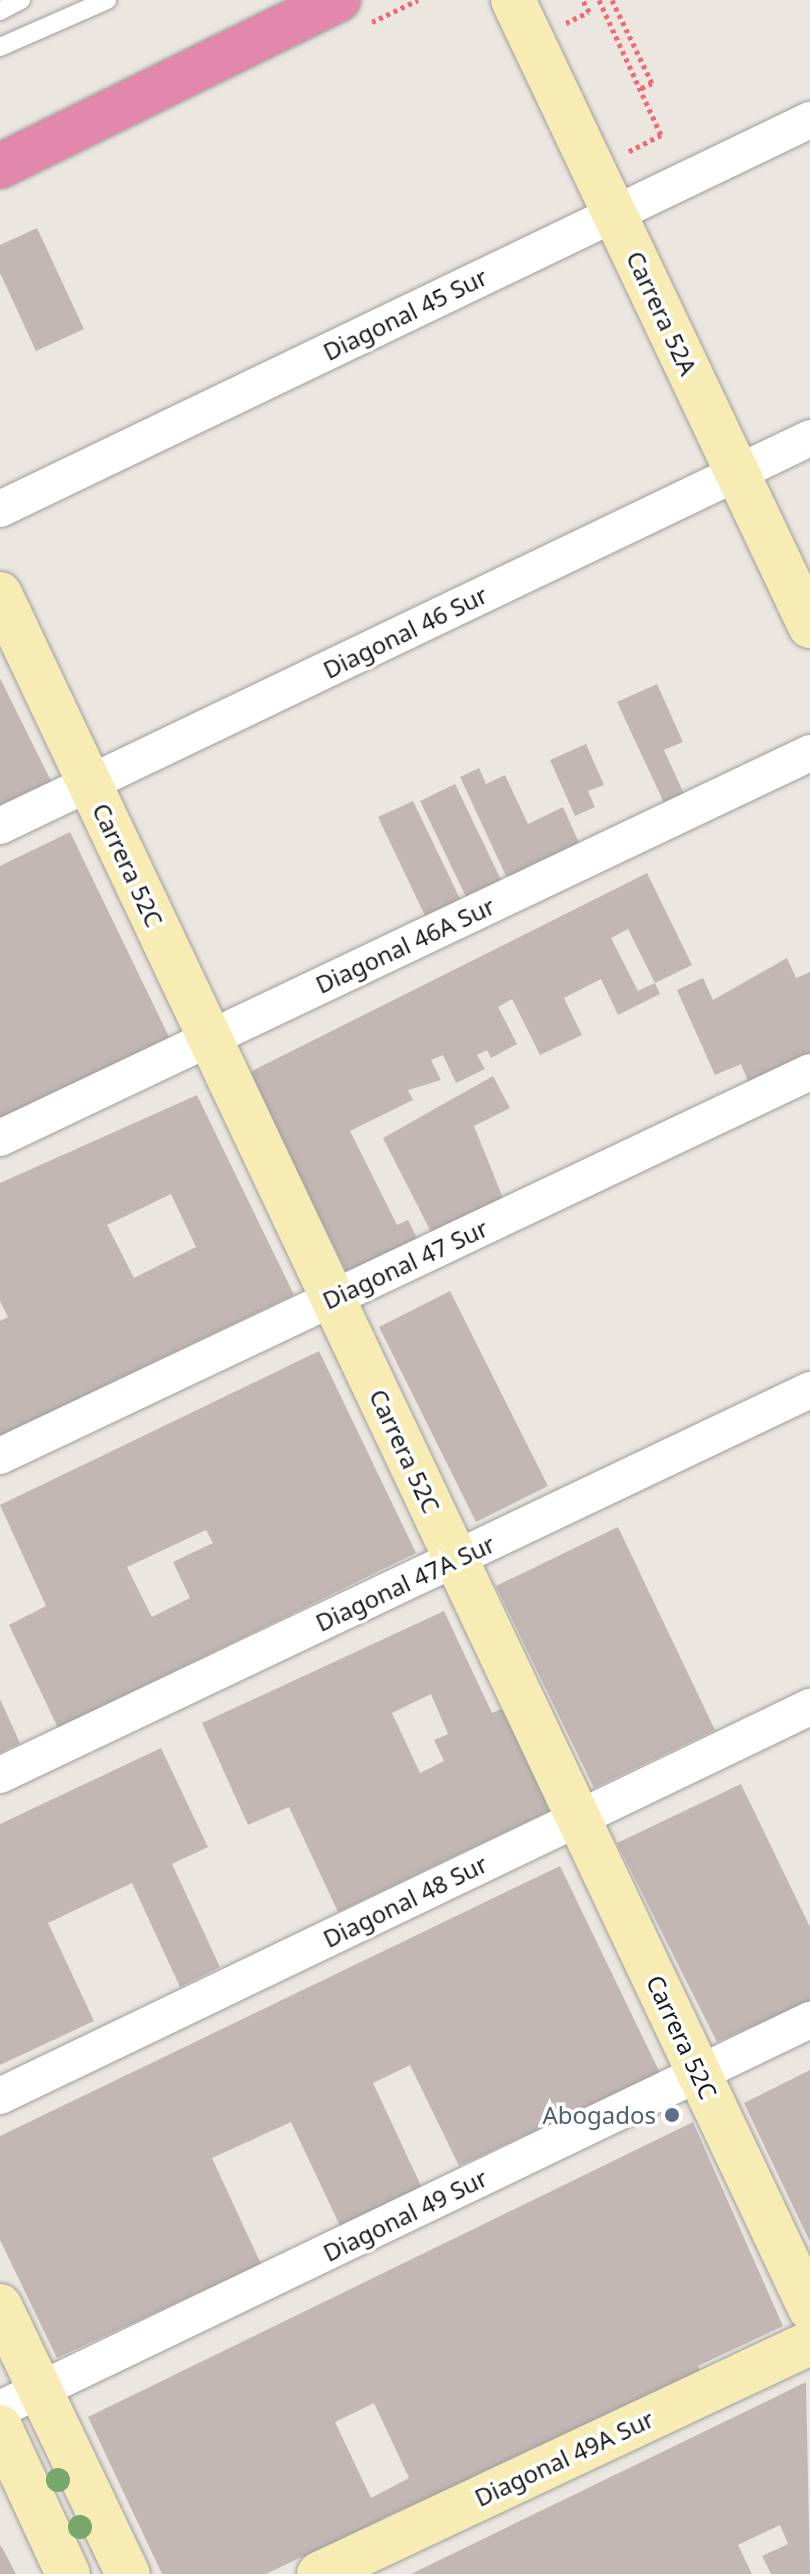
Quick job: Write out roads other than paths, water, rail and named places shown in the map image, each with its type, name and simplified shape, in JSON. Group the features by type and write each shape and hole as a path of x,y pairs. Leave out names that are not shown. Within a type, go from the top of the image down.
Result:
{"highway":[{"path":"0,166 338,0"}],"street":[{"name":"Carrera 52A","path":"513,0 810,626"},
{"name":"Diagonal 45 Sur","path":"0,509 810,120"},
{"name":"Diagonal 46 Sur","path":"0,826 810,438"},
{"name":"Carrera 52C","path":"0,594 810,2308"},
{"name":"Diagonal 46A Sur","path":"0,1138 810,753"},
{"name":"Diagonal 47 Sur","path":"0,1456 810,1072"},
{"name":"Diagonal 47A Sur","path":"0,1775 810,1390"},
{"name":"Diagonal 48 Sur","path":"0,2096 810,1707"},
{"name":"Diagonal 49 Sur","path":"0,2409 810,2020"},
{"path":"0,2306 128,2574"},
{"name":"Diagonal 49A Sur","path":"319,2574 810,2343"},
{"path":"0,2427 68,2574"}],"lane":[{"path":"0,11 21,0"},
{"path":"0,47 107,0"}],"place":[{"name":"Abogados","path":"672,2115"}]}
